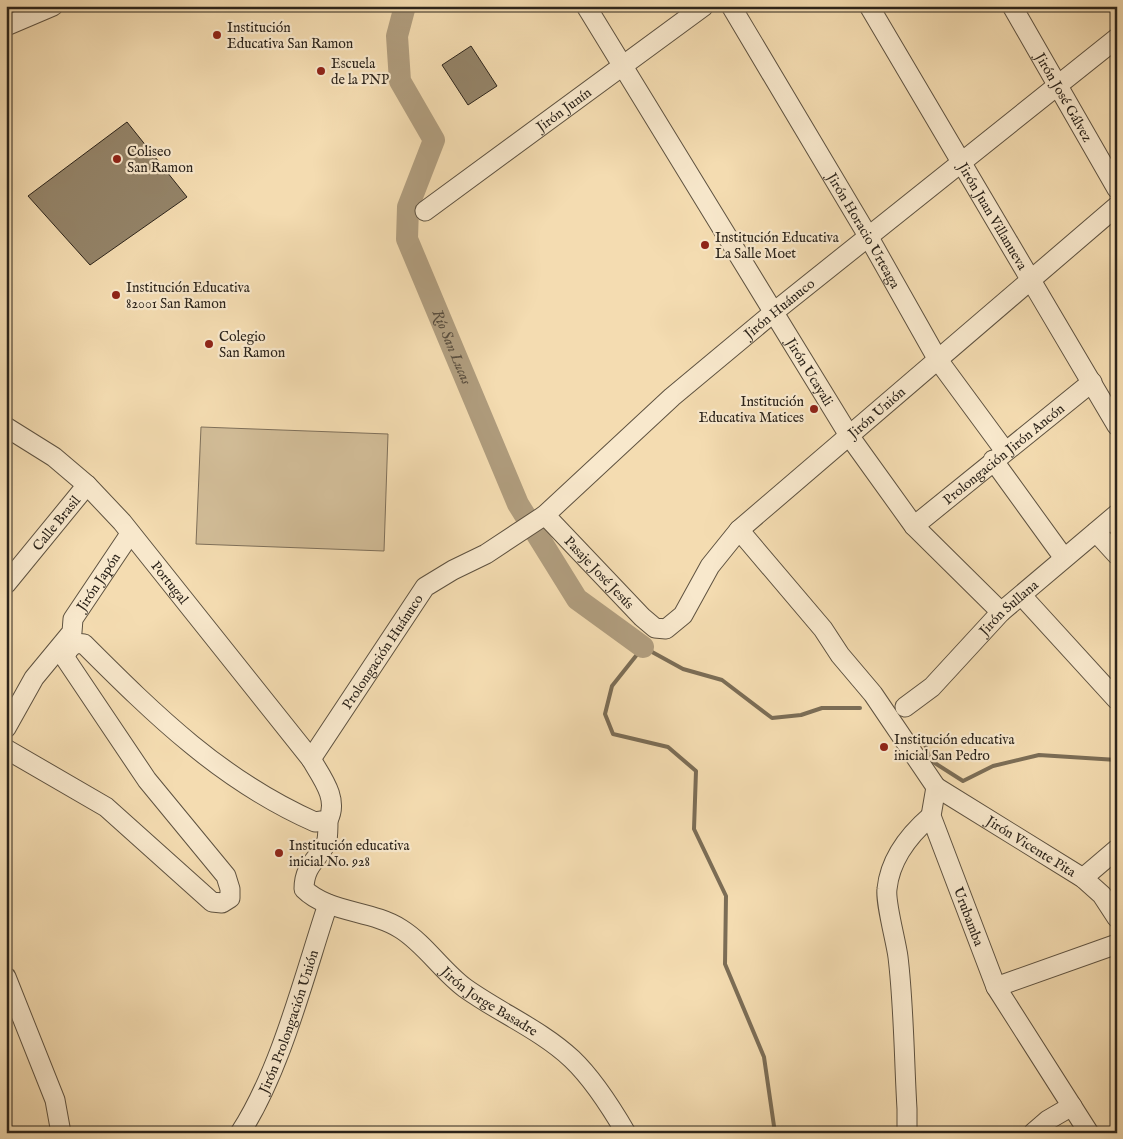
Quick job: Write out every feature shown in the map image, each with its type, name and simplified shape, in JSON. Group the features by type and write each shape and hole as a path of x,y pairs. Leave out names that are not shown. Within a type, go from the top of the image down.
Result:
{"street":[{"path":"6,26 53,6"},
{"name":"Jirón Ucayali","path":"586,6 850,437 914,526 1001,612"},
{"name":"Jirón Junín","path":"425,211 704,6"},
{"name":"Jirón Horacio Urteaga","path":"731,6 868,236 938,360 1064,558"},
{"name":"Jirón Juan Villanueva","path":"869,6 1117,426"},
{"name":"Jirón José Gálvez","path":"1012,6 1117,189"},
{"name":"Jirón Huánuco","path":"536,520 672,397 774,312 1117,38"},
{"name":"Jirón Unión","path":"655,628 666,629 676,624 710,566 739,530 850,437 1117,206"},
{"name":"Prolongación Jirón Ancón","path":"914,526 1092,382"},
{"name":"Portugal","path":"6,427 54,457 87,485 130,534 311,759 331,795 333,811 328,820"},
{"name":"Calle Brasil","path":"6,584 87,485"},
{"name":"Jirón Sullana","path":"905,707 932,687 1001,612 1117,514"},
{"name":"Pasaje José Jesús","path":"536,520 655,628"},
{"name":"Prolongación Huánuco","path":"311,759 425,587 453,570 486,554 536,520"},
{"path":"739,530 823,629 840,655 873,694 936,787 931,816 915,830 903,846 894,862 886,891 898,958 907,1133"},
{"path":"1096,532 1117,555"},
{"name":"Jirón Japón","path":"6,728 34,678 74,637 73,619 130,534"},
{"path":"1022,596 1117,700"},
{"path":"6,749 106,807 212,902 222,903 230,898 230,889 226,876 147,780 65,658 74,637 84,644 156,716 228,774 315,822 328,820"},
{"path":"873,694 905,707 916,757"},
{"name":"Jirón Vicente Pita","path":"936,787 1083,878 1102,895 1117,918"},
{"name":"Urubamba","path":"931,816 996,987 1089,1133"},
{"name":"Jirón Jorge Basadre","path":"328,820 326,842 312,860 304,879 304,889 312,897 328,904 344,907 401,928 464,987 537,1033 573,1060 613,1111 626,1133"},
{"path":"1083,878 1117,849"},
{"name":"Jirón Prolongación Unión","path":"240,1133 257,1106 281,1045 328,904"},
{"path":"996,987 1117,944"},
{"path":"6,977 55,1100 61,1133"},
{"path":"1033,1133 1048,1120 1072,1106"}],"shaded area":[{"path":"201,427 388,434 384,551 196,544"}],"building":[{"path":"471,46 497,86 468,105 442,65"},
{"name":"Coliseo San Ramon","path":"127,122 187,197 90,265 28,196"}],"waterway":[{"name":"Río San Lucas","path":"405,6 397,36 400,81 434,140 408,207 407,239 518,504 577,599 643,647"},
{"path":"775,1133 764,1057 725,964 726,896 694,829 696,771 668,747 613,734 605,714 612,686 643,647 683,669 722,680 772,718 801,715 822,708 860,708"},
{"path":"923,738 930,760 963,781 993,766 1039,755 1117,760"}],"place":[{"name":"Institución Educativa San Ramon","path":"217,35"},
{"name":"Escuela de la PNP","path":"321,71"},
{"name":"Coliseo San Ramon","path":"117,159"},
{"name":"Institución Educativa La Salle Moet","path":"705,245"},
{"name":"Institución Educativa 82001 San Ramon","path":"116,295"},
{"name":"Colegio San Ramon","path":"209,344"},
{"name":"Institución Educativa Matices","path":"814,409"},
{"name":"Institución educativa inicial San Pedro","path":"884,747"},
{"name":"Institución educativa inicial No. 928","path":"279,853"}]}
